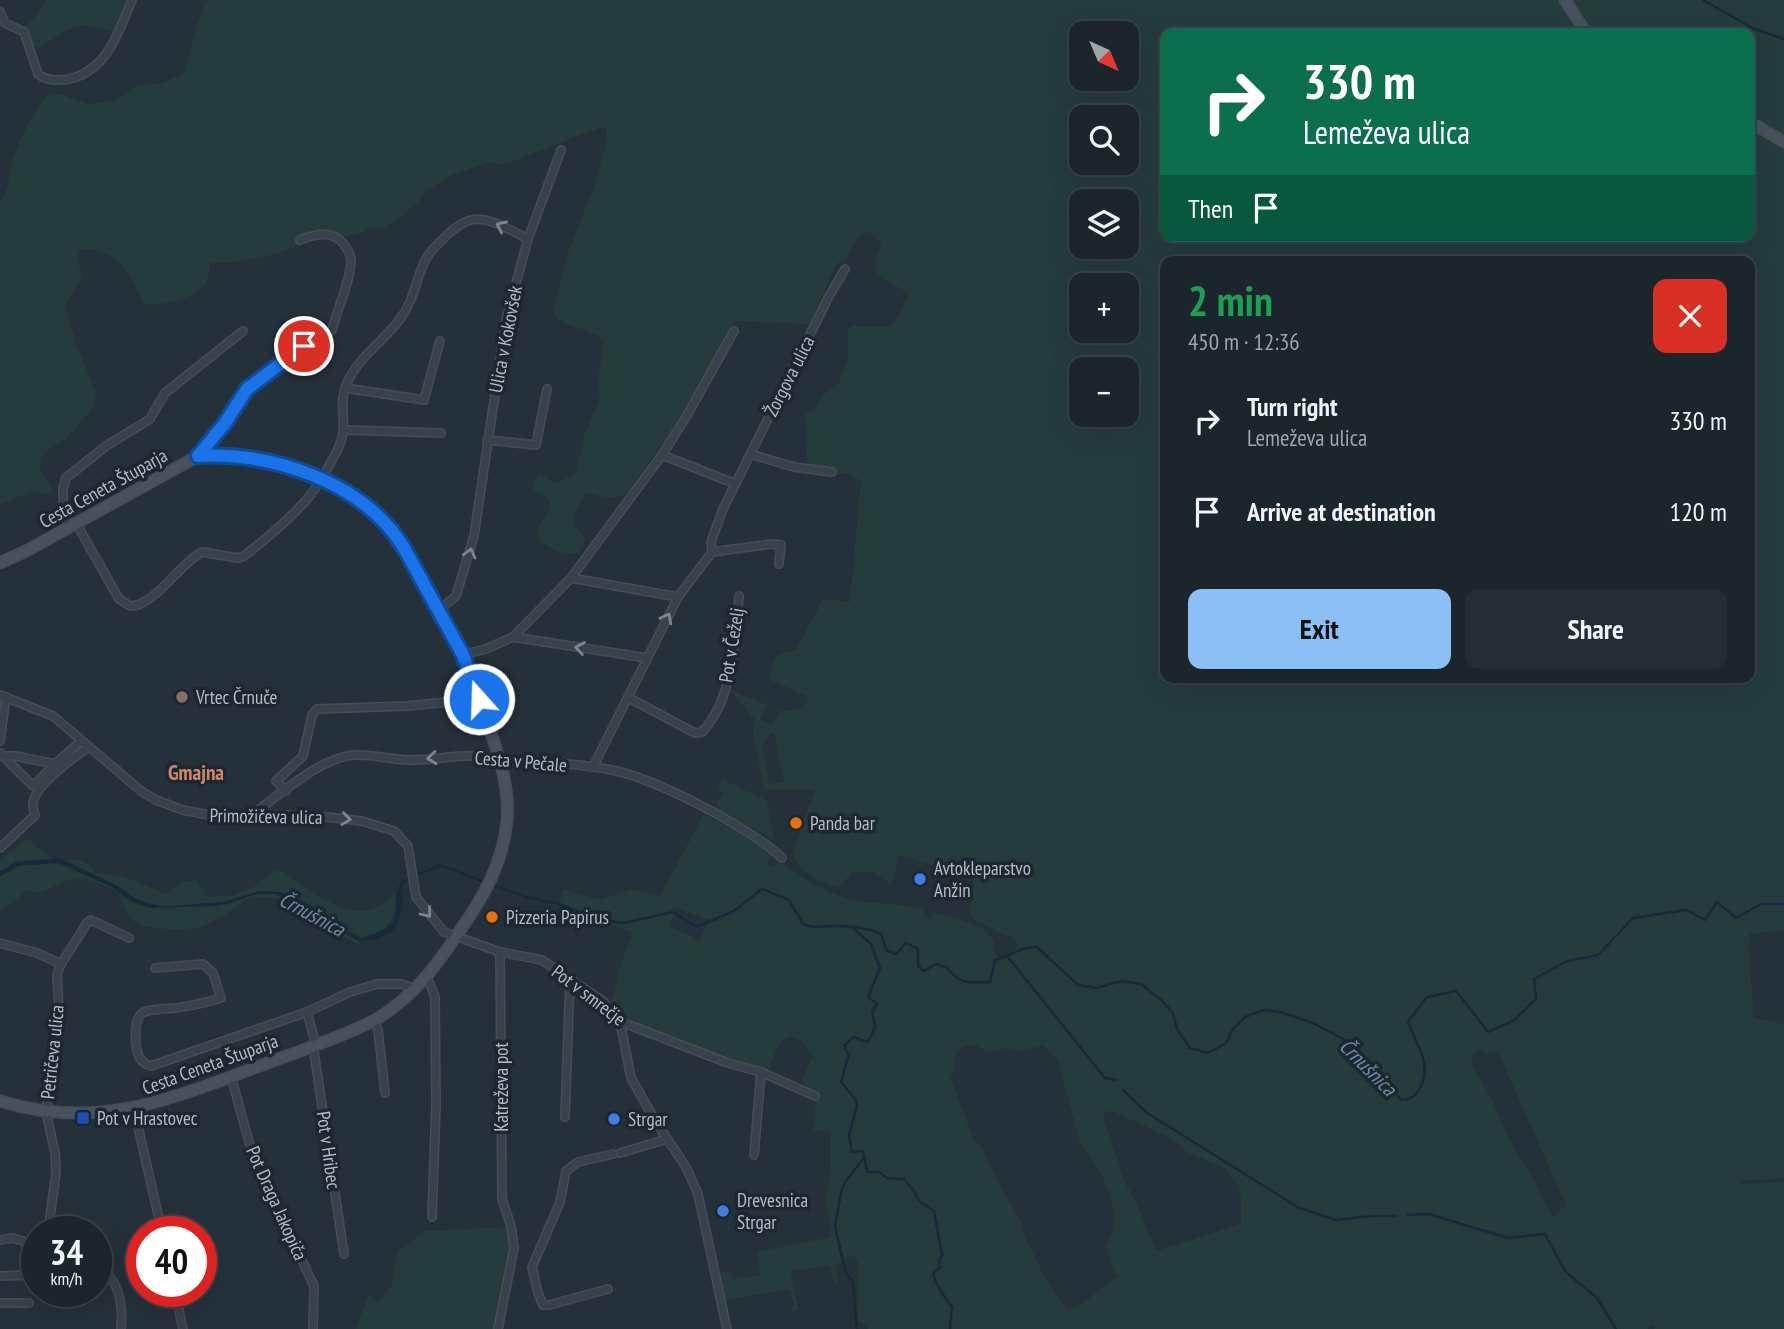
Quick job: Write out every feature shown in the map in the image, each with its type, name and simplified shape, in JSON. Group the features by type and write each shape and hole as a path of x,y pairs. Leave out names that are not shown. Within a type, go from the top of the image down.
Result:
{"street":[{"path":"0,12 5,23 24,32 38,74 48,80 66,80 82,75 100,62 114,42 132,0"},
{"path":"1565,0 1583,28"},
{"path":"1755,125 1784,142"},
{"name":"Ulica v Kokovšek","path":"439,611 456,596 474,536 486,440 506,320 528,239 561,150"},
{"path":"243,331 165,393 150,419 106,446 66,478 63,503 72,525 124,604 143,604 202,552 238,558 244,556 309,498 338,449 345,429 345,388 369,351 402,317 432,249 458,225 481,219 528,239"},
{"path":"198,456 225,423 247,389 312,340 327,335 332,330 347,280 350,254 341,241 330,235 314,234 300,240"},
{"name":"Žorgova ulica","path":"593,767 678,597 712,552 711,542 715,531 750,454 828,298 845,270"},
{"path":"463,655 486,649 513,637 572,578 687,417 734,331"},
{"path":"345,388 424,401 440,341"},
{"path":"486,440 536,445 547,389"},
{"path":"345,429 441,433"},
{"path":"750,454 794,467 832,472"},
{"path":"662,455 736,484"},
{"name":"Cesta Ceneta Štuparja","path":"0,563 198,456 246,456 321,478 353,495 374,511 404,548 463,655 500,760 507,795 507,820 501,853 489,883 428,977 397,1006 375,1020 231,1076 134,1109 83,1114 46,1111 0,1101"},
{"path":"712,552 781,545 779,564"},
{"path":"572,578 678,597"},
{"name":"Pot v Čeželj","path":"629,698 677,725 695,733 702,732 721,701 727,683 739,596"},
{"path":"513,637 647,658"},
{"path":"0,741 2,698"},
{"name":"Primožičeva ulica","path":"2,698 53,716 118,772 156,800 183,810 219,817 253,814 317,816 362,821 394,831 408,846 416,897 443,932 455,938"},
{"path":"286,791 276,780 303,756 312,715 317,709 407,706 479,699"},
{"path":"0,848 35,815 32,802 36,788 55,764 82,741"},
{"path":"36,788 89,747"},
{"path":"2,755 55,764"},
{"path":"2,755 36,788"},
{"name":"Cesta v Pečale","path":"253,814 338,758 356,755 414,760 458,756 488,757 593,767 633,776 754,835 782,858"},
{"name":"Petričeva ulica","path":"46,1111 59,1011 57,974 61,964 91,920 129,938"},
{"name":"Pot v smrečje","path":"455,938 500,952 542,960 604,1002 620,1021 728,1063 761,1072 815,1096"},
{"path":"0,943 37,953 61,964"},
{"name":"Katreževa pot","path":"498,1329 513,1255 513,1235 502,1199 500,952"},
{"path":"155,968 203,964 214,973 221,998 193,1006 148,1010 141,1014 137,1021 137,1049 141,1060 151,1066 307,1012 351,992 377,984 401,984 417,989"},
{"path":"428,977 435,997 436,1105 432,1217"},
{"path":"565,1117 570,980"},
{"name":"Pot v Hribec","path":"307,1012 344,1254"},
{"path":"375,1020 379,1030 386,1093"},
{"path":"620,1021 631,1078 686,1167 698,1194 727,1329"},
{"path":"754,1155 761,1072"},
{"name":"Pot Draga Jakopiča","path":"231,1076 253,1157 314,1286 313,1329"},
{"path":"134,1109 158,1216"},
{"path":"46,1111 57,1173 50,1216"},
{"path":"608,1289 549,1306 543,1305 538,1293 532,1267 560,1202 565,1177 570,1167 578,1162 667,1139"},
{"path":"0,1240 12,1238 21,1241"},
{"path":"0,1276 21,1275"},
{"path":"112,1280 116,1286 122,1317 121,1329"},
{"path":"0,1303 21,1303"},
{"path":"178,1307 183,1329"}],"green space":[{"path":"47,0 129,0 116,33 87,25 76,26 46,44 33,48 26,26"},
{"path":"212,0 1558,0 1577,28 1160,28 1160,242 1755,242 1755,129 1784,146 1784,930 1750,933 1748,943 1754,1018 1784,1024 1784,1178 1740,1181 1739,1184 1784,1182 1784,1329 1655,1329 1654,1325 1648,1326 1648,1329 868,1329 867,1324 858,1321 858,1263 855,1257 850,1256 836,1264 838,1281 834,1283 830,1265 790,1271 799,1310 792,1312 794,1305 790,1289 724,1300 721,1272 730,1271 733,1279 760,1275 757,1252 831,1237 826,1199 831,1167 831,1132 813,1130 817,1092 806,1087 802,1080 813,1056 802,1042 790,1036 779,1046 769,1070 730,1060 626,1019 612,1001 621,964 633,933 563,910 559,901 563,890 599,900 631,889 660,896 704,814 743,835 771,855 768,864 773,867 778,863 782,864 827,891 857,901 916,907 924,910 925,917 931,919 933,913 967,922 989,934 994,942 996,956 1005,958 1015,951 1017,944 1013,938 974,919 970,911 974,877 899,855 892,884 872,872 852,872 839,888 808,874 797,862 794,848 815,789 764,789 753,732 755,720 730,690 767,705 760,719 772,725 780,711 802,709 807,702 806,696 771,680 771,668 778,654 796,650 823,599 850,602 861,481 852,475 807,466 805,414 813,411 823,395 838,385 848,359 848,331 852,326 890,327 895,323 909,295 879,275 875,265 881,242 869,232 857,239 845,261 837,263 809,324 735,321 670,433 625,495 606,498 586,492 573,516 573,525 586,539 582,547 572,554 553,549 540,541 537,531 549,509 550,500 533,489 533,482 539,475 556,483 576,474 584,436 600,398 597,387 604,342 592,333 563,322 553,311 567,255 593,189 605,148 607,131 601,127 516,160 503,164 486,163 452,175 425,191 419,201 402,216 381,229 373,228 354,235 322,238 278,253 239,262 210,263 207,280 200,290 167,303 144,304 128,273 113,258 94,250 81,249 77,258 82,277 67,301 66,310 96,392 94,406 66,439 49,449 41,458 40,470 54,490 50,494 30,492 0,504 0,200 7,186 19,143 46,96 60,94 89,104 116,101 139,85 161,84 185,73 205,2","holes":["774,732 784,782 769,784 763,747 768,735","673,907 709,920 700,940 672,928 669,924 673,917","966,1045 975,1045 988,1052 1007,1048 1020,1051 1044,1045 1058,1061 1080,1142 1103,1177 1114,1210 1114,1228 1106,1246 1117,1276 1090,1298 1068,1311 1046,1280 1021,1229 1021,1221 980,1144 975,1143 950,1077 955,1071 955,1054","1479,1050 1498,1052 1566,1205 1554,1216 1543,1201 1488,1092 1471,1065 1473,1054","1112,1111 1169,1137 1187,1152 1224,1168 1237,1184 1241,1197 1241,1224 1156,1251 1126,1185 1103,1116 1104,1112"]},
{"path":"1571,0 1784,0 1784,136 1755,120 1755,28 1590,28"},
{"path":"722,779 767,801 774,839 715,808 723,792 717,788"},
{"path":"27,839 55,859 82,861 95,873 122,876 166,894 186,881 196,881 205,896 232,896 254,887 275,870 285,873 335,905 347,909 370,910 395,893 396,903 388,925 359,944 343,937 295,905 265,898 245,899 204,926 161,929 144,926 131,918 118,891 79,879 68,880 45,891 27,890 0,912 0,860"},
{"path":"509,1227 512,1253 496,1329 356,1329 368,1295 378,1302 392,1286 397,1252 425,1231"}],"water":[{"name":"Črnušnica","path":"59,858 149,904 170,906 223,902 260,891 280,892 306,903 323,917 362,938 379,932 394,920 396,899 403,879 438,865 438,868 409,879 402,886 403,907 395,929 380,939 360,942 303,906 276,894 257,894 215,906 151,908 132,902 112,887 58,863 19,866 0,876 0,871 16,862"}],"waterway":[{"path":"1703,0 1752,28"},
{"path":"1755,29 1784,39"},
{"name":"Črnušnica","path":"435,867 440,865 485,882"},
{"name":"Črnušnica","path":"491,884 526,897 559,904 596,919 624,923 673,912 696,927 732,912 762,889 789,900 803,924 807,926 854,927 876,932 881,934 887,951 896,954 906,943 918,949 918,966 924,971 936,964 946,967 961,980 970,982 990,982 995,960 1025,948 1037,947 1078,985 1097,988 1121,981 1141,984 1173,1013 1177,1029 1190,1048 1208,1053 1226,1043 1233,1029 1245,1017 1264,1010 1311,1022 1349,1042 1386,1080 1401,1100 1414,1096 1424,1079 1423,1058 1408,1022 1427,997 1456,991 1488,1032 1514,1020 1536,999 1534,979 1567,961 1598,955 1633,918 1686,910 1705,920 1717,902 1736,918 1761,904 1784,904"},
{"path":"853,928 871,944 880,968 868,997 877,1004 872,1012 875,1027 868,1042 853,1037 844,1046 849,1056 841,1082 856,1100 857,1106 849,1136 852,1152 863,1151 867,1172 879,1172 887,1178 904,1179 919,1201 934,1211 942,1255 940,1267 933,1274 952,1307 950,1329"},
{"path":"1008,957 1105,1078 1116,1080"},
{"path":"1123,1090 1147,1113 1299,1208 1336,1220 1395,1216"},
{"path":"857,1329 853,1283 845,1270 835,1226 845,1182 864,1158"},
{"path":"1408,1215 1429,1214 1508,1238 1545,1234 1565,1271 1597,1298 1616,1329"}],"place":[{"name":"Vrtec Črnuče","path":"182,697"},
{"name":"Panda bar","path":"796,823"},
{"name":"Avtokleparstvo Anžin","path":"920,879"},
{"name":"Pizzeria Papirus","path":"492,917"},
{"name":"Pot v Hrastovec","path":"83,1118"},
{"name":"Strgar","path":"614,1119"},
{"name":"Drevesnica Strgar","path":"723,1211"}],"district":[{"name":"Gmajna","path":"196,772"}],"route":[{"path":"304,346 247,389 225,423 198,456 246,456 321,478 353,495 374,511 404,548 463,655 479,699"}]}
